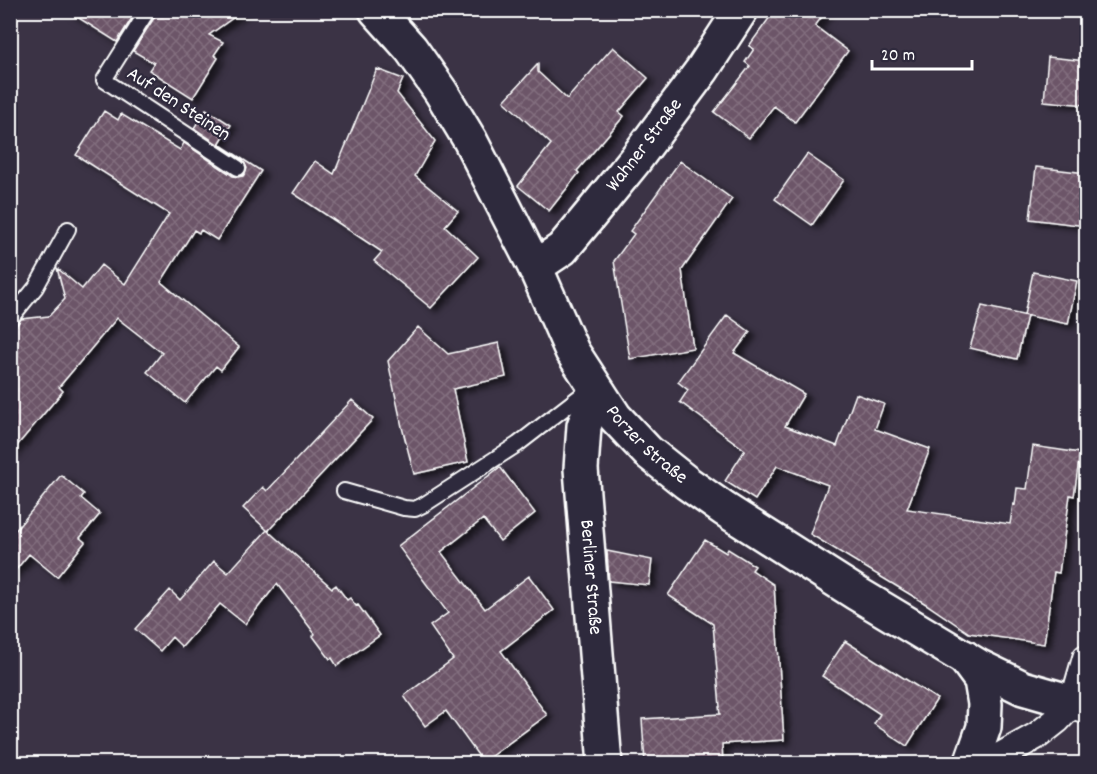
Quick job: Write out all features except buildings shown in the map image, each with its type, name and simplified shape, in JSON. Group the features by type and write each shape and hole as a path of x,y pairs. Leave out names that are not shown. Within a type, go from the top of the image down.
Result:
{"main road":[{"name":"Porzer Straße","path":"376,10 411,49 441,92 470,140 536,267 572,351 615,417 648,452 724,509 964,657 1023,688 1080,704"},
{"name":"Wahner Straße","path":"536,267 562,249 597,208 702,70 741,10"},
{"name":"Berliner Straße","path":"597,389 584,426 581,469 605,764"},
{"path":"964,657 981,680 985,704 984,727 971,764"}],"street":[{"path":"976,764 1005,759 1080,704 1086,658"}],"lane":[{"name":"Auf den Steinen","path":"148,10 104,80 238,168"},
{"path":"10,319 36,287 68,229"},
{"path":"344,491 415,509 518,444 597,389"}]}
